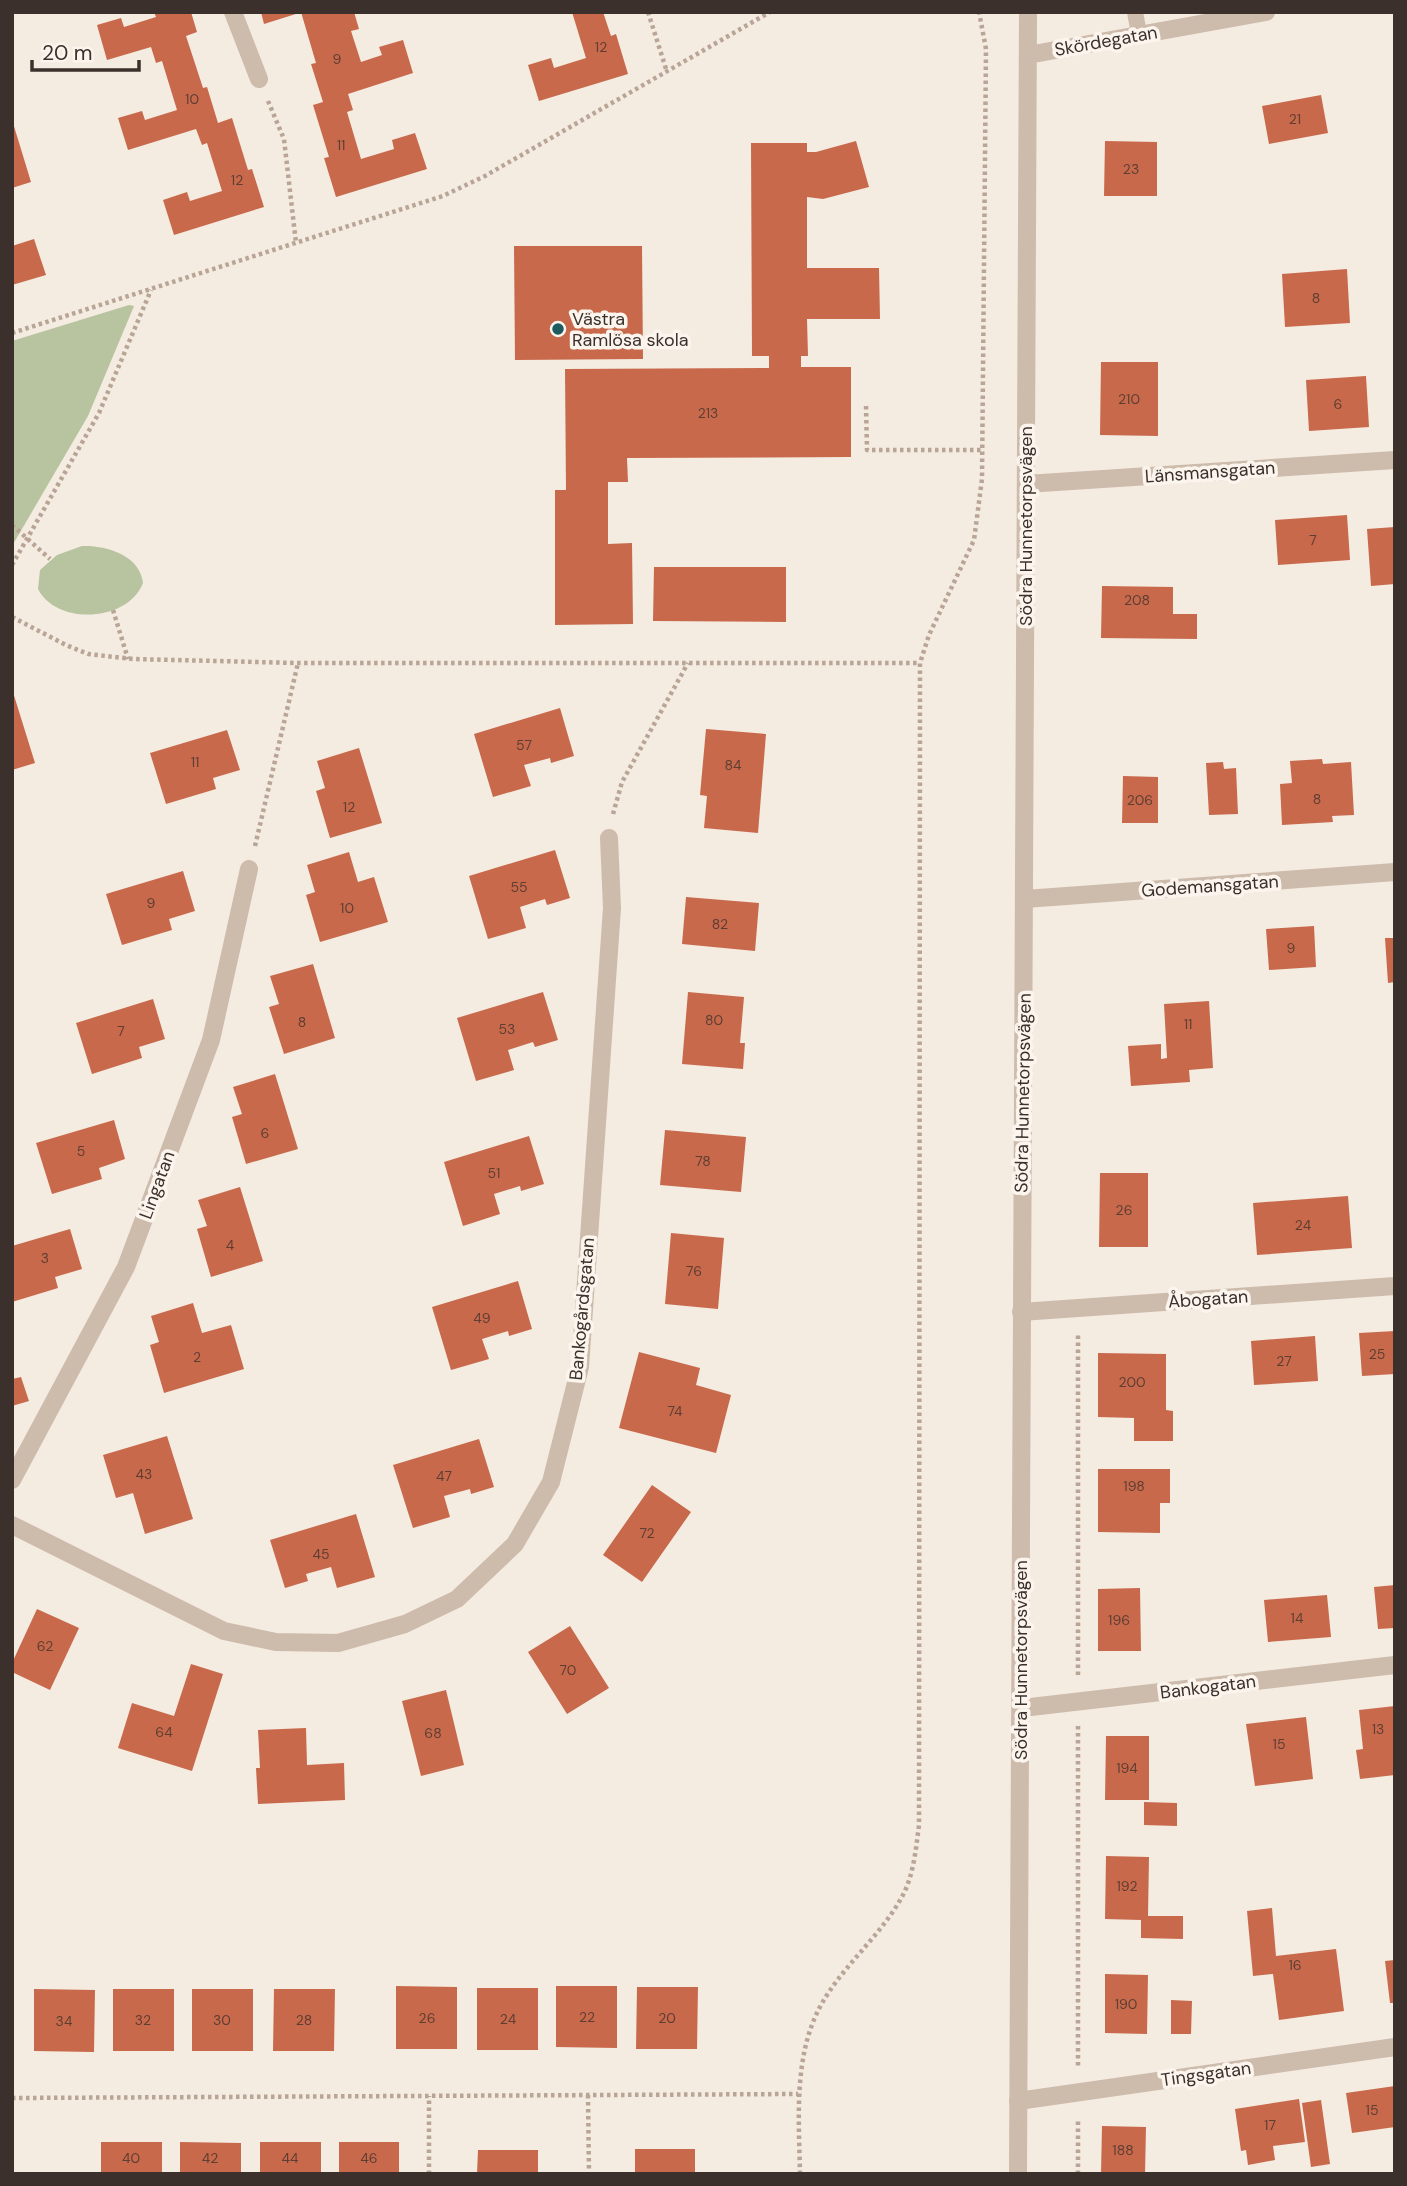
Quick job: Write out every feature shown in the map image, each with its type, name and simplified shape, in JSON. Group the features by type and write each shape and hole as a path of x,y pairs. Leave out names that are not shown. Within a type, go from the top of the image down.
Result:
{"street":[{"path":"233,12 259,79"},
{"name":"Södra Hunnetorpsvägen","path":"1018,2174 1021,1312 1026,899 1028,12"},
{"name":"Skördegatan","path":"1028,55 1266,12"},
{"name":"Länsmansgatan","path":"1026,484 1395,460"},
{"name":"Bankogårdsgatan","path":"12,1525 224,1631 276,1642 338,1643 405,1624 457,1599 515,1544 551,1482 580,1367 612,908 609,838"},
{"name":"Lingatan","path":"12,1480 126,1267 211,1040 248,869"},
{"name":"Godemansgatan","path":"1026,899 1395,872"},
{"name":"Åbogatan","path":"1021,1312 1395,1286"},
{"name":"Bankogatan","path":"1021,1708 1395,1665"},
{"name":"Tingsgatan","path":"1018,2101 1395,2047"}],"lane":[{"path":"1135,12 1139,34"}],"path":[{"path":"648,12 667,72"},
{"path":"12,333 443,196 485,176 770,12"},
{"path":"800,2174 798,2094 816,2015 831,1988 871,1941 904,1893 915,1861 919,1825 920,663 929,635 974,540 981,492 986,49 979,12"},
{"path":"259,79 284,139 296,243"},
{"path":"12,565 99,413 152,289"},
{"path":"866,406 867,450 982,450"},
{"path":"12,524 50,559"},
{"path":"113,610 128,659"},
{"path":"12,617 88,654 128,659 298,663 920,663"},
{"path":"609,838 615,801 622,782 688,662"},
{"path":"248,869 266,805 298,663"},
{"path":"1078,1308 1078,2174"},
{"path":"12,2098 798,2094"},
{"path":"588,2095 589,2174"},
{"path":"429,2096 429,2174"}],"green space":[{"path":"129,305 134,306 88,416 12,546 12,341"},
{"path":"82,546 111,550 136,565 143,583 135,596 123,606 92,614 76,614 47,601 38,589 40,570 57,555"}],"building":[{"path":"154,12 191,12 197,32 186,36 203,88 207,87 218,123 232,118 248,170 252,169 264,207 174,235 163,200 187,192 190,201 222,191 207,143 202,145 196,129 128,150 118,118 142,111 145,120 177,110 162,61 156,63 151,47 107,60 97,25 121,18 124,27 156,17"},
{"path":"261,12 299,12 299,13 264,24"},
{"path":"301,12 354,12 359,29 351,31 361,62 382,55 379,47 403,40 413,73 348,94 353,110 347,112 361,159 394,149 392,140 415,133 427,169 336,197 324,158 329,157 313,105 323,102 311,64 316,63"},
{"path":"572,12 603,12 611,36 616,34 628,74 539,101 528,65 551,58 554,68 586,58"},
{"path":"1321,95 1328,133 1269,144 1262,106"},
{"path":"12,124 31,182 12,188"},
{"path":"856,141 869,187 823,199 807,197 807,268 879,268 880,319 807,319 808,356 801,356 801,367 851,367 851,457 627,458 628,482 608,482 608,544 632,543 633,624 555,625 555,490 566,490 565,369 769,368 769,356 752,356 751,143 807,143 807,152 816,152"},
{"path":"1105,141 1157,142 1157,196 1104,196"},
{"path":"34,239 46,275 12,285 12,246"},
{"path":"514,246 642,246 643,359 515,360"},
{"path":"1347,269 1350,323 1285,327 1282,274"},
{"path":"1101,362 1158,362 1158,436 1100,435"},
{"path":"1366,376 1369,427 1309,431 1306,380"},
{"path":"1347,515 1350,560 1278,565 1275,520"},
{"path":"1395,527 1395,584 1371,586 1367,529"},
{"path":"654,567 786,567 786,622 653,621"},
{"path":"1102,586 1173,587 1173,614 1197,614 1197,639 1101,638"},
{"path":"12,689 35,763 12,770"},
{"path":"560,708 574,756 551,763 550,758 524,765 531,786 493,797 474,734"},
{"path":"706,729 766,734 758,833 704,828 707,796 700,795"},
{"path":"227,730 240,770 213,778 216,789 166,804 150,753"},
{"path":"359,748 382,823 330,838 316,791 325,788 317,761"},
{"path":"1322,759 1323,764 1351,762 1354,815 1332,816 1333,822 1282,825 1280,784 1292,783 1290,761"},
{"path":"1223,762 1224,769 1236,768 1238,814 1209,815 1206,763"},
{"path":"1123,776 1158,777 1158,823 1122,823"},
{"path":"555,850 570,898 547,905 545,899 520,907 526,928 488,939 469,876"},
{"path":"349,852 358,882 374,877 388,922 320,942 306,895 315,892 307,865"},
{"path":"183,871 195,911 169,919 172,930 122,945 106,894"},
{"path":"686,897 759,903 755,951 682,944"},
{"path":"1314,926 1316,967 1269,970 1266,929"},
{"path":"1385,938 1395,938 1395,982 1388,983"},
{"path":"313,964 335,1038 284,1054 269,1007 279,1004 270,976"},
{"path":"543,992 558,1040 535,1047 533,1042 508,1050 514,1070 476,1081 457,1018"},
{"path":"688,992 744,997 740,1043 745,1043 743,1069 682,1064"},
{"path":"153,999 165,1039 139,1047 142,1058 92,1074 76,1023"},
{"path":"1209,1001 1213,1068 1189,1070 1190,1082 1131,1086 1128,1046 1161,1044 1161,1059 1167,1058 1164,1004"},
{"path":"275,1074 298,1149 246,1164 232,1117 242,1114 233,1087"},
{"path":"114,1120 125,1159 99,1168 102,1179 52,1194 36,1143"},
{"path":"665,1130 746,1137 741,1192 660,1185"},
{"path":"529,1136 544,1184 521,1191 520,1186 494,1194 500,1214 463,1226 444,1162"},
{"path":"1100,1173 1148,1173 1148,1247 1099,1247"},
{"path":"240,1187 263,1261 211,1277 197,1229 207,1226 198,1200"},
{"path":"1348,1196 1352,1248 1257,1255 1253,1203"},
{"path":"70,1229 82,1269 55,1277 58,1288 12,1302 12,1246"},
{"path":"671,1233 724,1238 718,1309 665,1304"},
{"path":"518,1281 532,1329 509,1336 508,1331 482,1339 489,1359 451,1370 432,1307"},
{"path":"193,1303 202,1333 231,1325 244,1369 164,1393 150,1345 159,1342 151,1316"},
{"path":"1395,1331 1395,1374 1362,1376 1359,1333"},
{"path":"1315,1336 1318,1381 1254,1385 1251,1341"},
{"path":"639,1352 700,1368 696,1385 731,1395 716,1453 619,1428"},
{"path":"1098,1353 1166,1354 1166,1410 1173,1411 1173,1441 1134,1441 1134,1418 1098,1417"},
{"path":"21,1377 29,1401 12,1406 12,1379"},
{"path":"167,1436 193,1519 145,1534 133,1493 116,1498 103,1455"},
{"path":"479,1439 494,1487 471,1494 470,1489 444,1496 450,1517 413,1528 393,1465"},
{"path":"1098,1469 1170,1469 1170,1503 1160,1503 1160,1533 1098,1532"},
{"path":"652,1485 691,1512 642,1582 603,1555"},
{"path":"356,1514 375,1577 337,1588 331,1567 306,1574 308,1581 285,1588 270,1540"},
{"path":"1395,1585 1395,1628 1378,1629 1374,1587"},
{"path":"1140,1588 1141,1651 1098,1651 1098,1589"},
{"path":"1327,1595 1331,1637 1268,1642 1264,1600"},
{"path":"37,1609 79,1628 50,1690 12,1672 12,1663"},
{"path":"570,1626 609,1688 567,1714 528,1652"},
{"path":"191,1664 223,1674 192,1771 118,1748 132,1703 174,1716"},
{"path":"446,1690 464,1765 421,1776 402,1701"},
{"path":"1395,1706 1395,1775 1360,1779 1356,1750 1363,1749 1359,1710"},
{"path":"1306,1717 1313,1779 1255,1786 1246,1724"},
{"path":"306,1728 307,1765 344,1763 345,1800 258,1804 258,1730"},
{"path":"1106,1736 1149,1736 1149,1800 1105,1800"},
{"path":"1144,1802 1177,1803 1177,1826 1144,1825"},
{"path":"1106,1856 1149,1857 1148,1916 1183,1916 1183,1939 1141,1938 1141,1920 1105,1919"},
{"path":"1272,1908 1276,1956 1336,1949 1344,2011 1279,2020 1273,1974 1253,1976 1247,1911"},
{"path":"1395,1960 1395,2003 1390,2003 1385,1961"},
{"path":"1105,1974 1148,1975 1147,2034 1105,2033"},
{"path":"396,1986 457,1987 457,2049 396,2049"},
{"path":"556,1986 617,1986 617,2048 556,2047"},
{"path":"637,1987 698,1987 697,2049 636,2049"},
{"path":"477,1988 538,1988 538,2050 477,2050"},
{"path":"34,1989 95,1990 94,2052 34,2051"},
{"path":"113,1989 174,1989 174,2051 113,2051"},
{"path":"192,1989 253,1989 253,2051 192,2051"},
{"path":"274,1989 335,1989 334,2051 273,2051"},
{"path":"1171,2000 1192,2001 1191,2034 1171,2034"},
{"path":"1395,2086 1395,2127 1352,2133 1346,2093"},
{"path":"1299,2099 1305,2142 1273,2146 1275,2160 1248,2165 1246,2150 1241,2151 1235,2109"},
{"path":"1321,2100 1330,2164 1311,2167 1302,2103"},
{"path":"1102,2126 1146,2127 1145,2174 1101,2174"},
{"path":"101,2142 162,2142 162,2174 101,2174"},
{"path":"180,2142 241,2143 241,2174 180,2174"},
{"path":"260,2142 321,2142 321,2174 260,2174"},
{"path":"339,2142 399,2142 399,2174 339,2174"},
{"path":"635,2149 695,2149 695,2174 635,2174"},
{"path":"478,2150 538,2150 538,2174 477,2174"}],"place":[{"name":"Västra Ramlösa skola","path":"558,329"}]}
